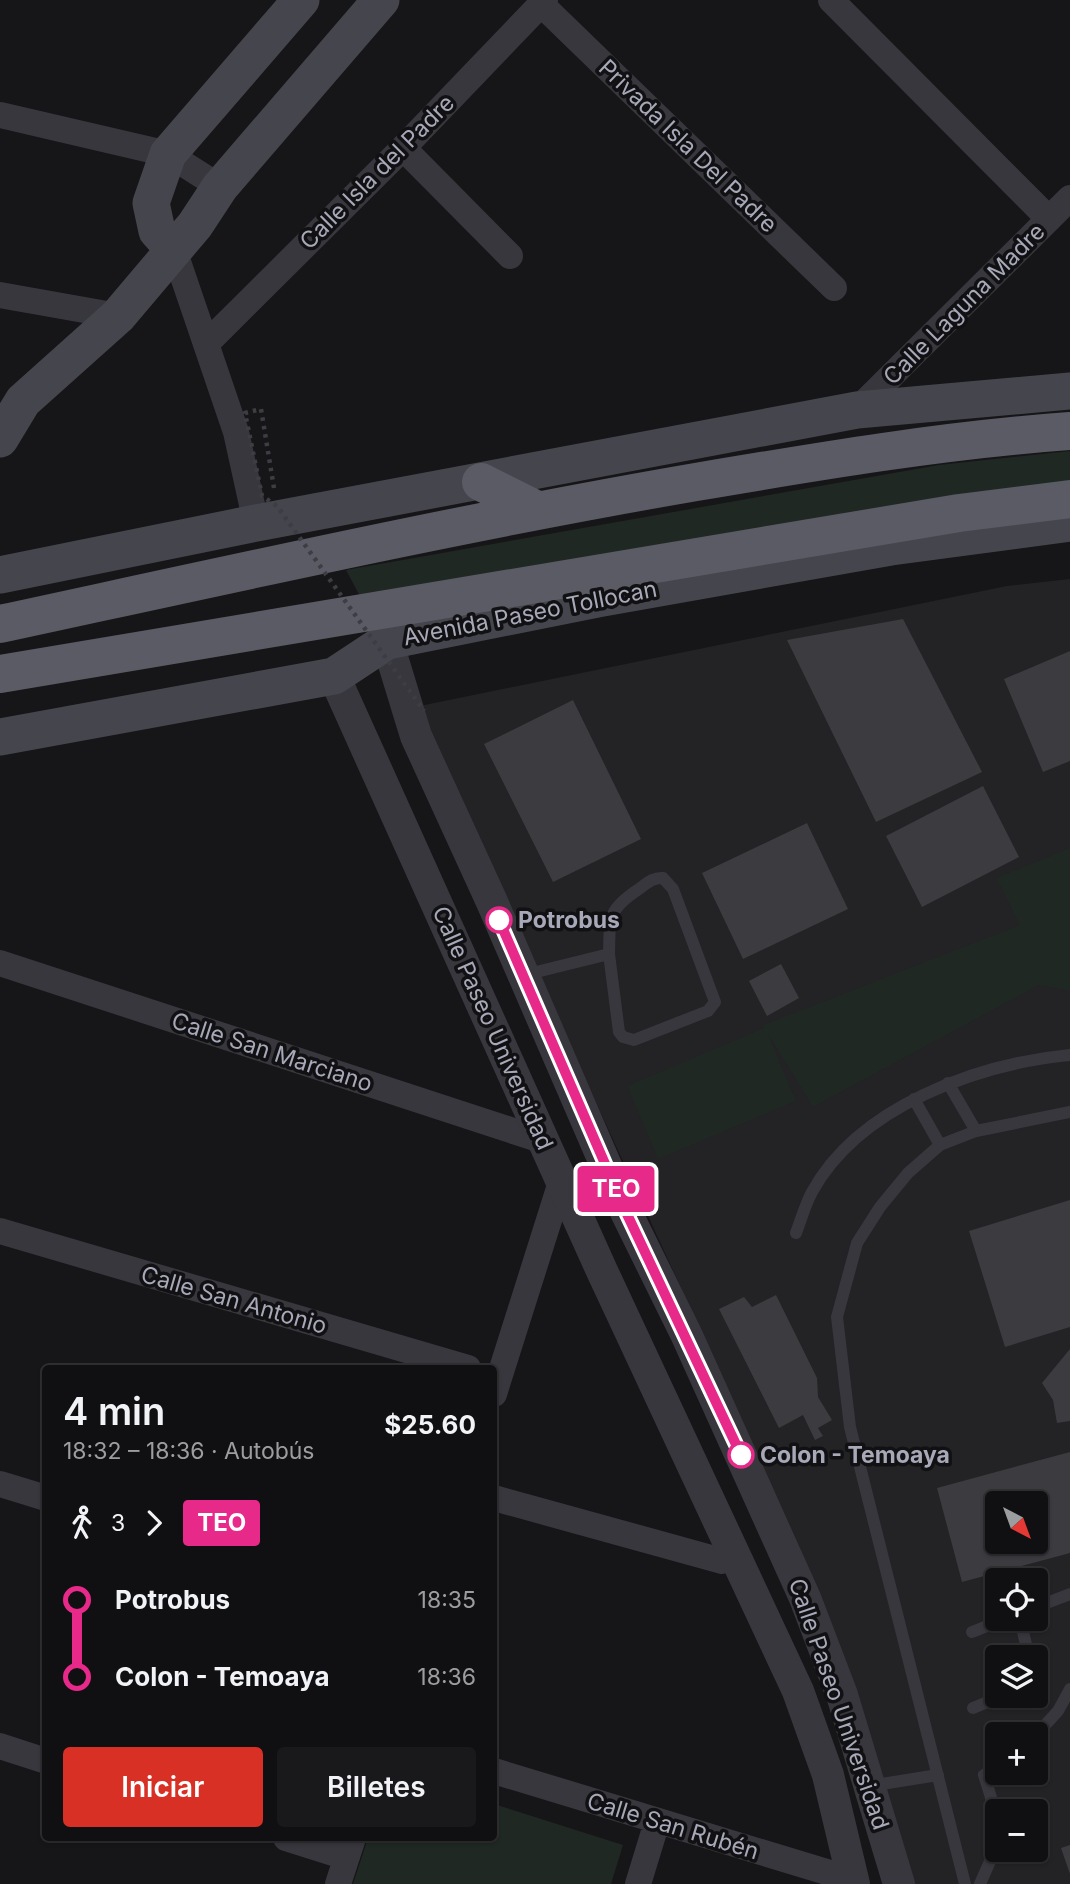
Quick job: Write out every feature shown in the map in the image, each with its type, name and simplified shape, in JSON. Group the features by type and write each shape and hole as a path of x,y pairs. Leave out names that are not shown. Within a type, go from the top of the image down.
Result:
{"highway":[{"path":"0,624 537,510 782,467 1003,436 1070,431"},
{"path":"481,482 537,510"},
{"name":"Avenida Paseo Tollocan","path":"0,674 959,513 1070,499"}],"main road":[{"path":"174,250 157,231 151,203 168,155 301,0"},
{"path":"0,439 23,401 118,316 195,225 220,187 380,0"},
{"path":"0,575 256,523 857,411 1070,391"},
{"name":"Avenida Paseo Tollocan","path":"0,737 334,676 387,642 729,574 1000,531 1070,523"}],"street":[{"path":"831,0 1049,219"},
{"name":"Calle Isla del Padre","path":"208,342 403,148 543,2"},
{"name":"Privada Isla Del Padre","path":"543,2 834,288"},
{"path":"0,115 168,155 220,187"},
{"path":"403,148 510,256"},
{"name":"Calle Laguna Madre","path":"857,411 1070,198"},
{"path":"174,250 208,342 236,432 256,523"},
{"path":"0,295 118,316"},
{"name":"Calle Paseo Universidad","path":"387,642 416,736 526,979 626,1212 687,1336 795,1574 842,1695 899,1884"},
{"name":"Calle Paseo Universidad","path":"334,676 797,1691 828,1775 854,1882"},
{"path":"446,924 468,926 487,914 492,902"},
{"name":"Calle San Marciano","path":"0,963 544,1141"},
{"path":"484,1007 501,989 526,979"},
{"path":"497,1376 562,1179"},
{"name":"Calle San Antonio","path":"0,1231 458,1365"},
{"path":"0,1484 42,1497"},
{"path":"497,1499 722,1561"},
{"path":"0,1746 42,1760"},
{"name":"Calle San Rubén","path":"497,1772 854,1882"},
{"path":"638,1884 657,1822"},
{"path":"307,1841 349,1847 338,1884"}],"lane":[{"path":"663,878 673,889 715,1002 708,1011 634,1040 627,1039 619,1032 608,954 610,918 618,902 651,880 663,878"},
{"path":"526,979 608,954"},
{"path":"796,1233 811,1193 832,1163 862,1135 914,1099 948,1083 1030,1059 1070,1055"},
{"path":"948,1083 976,1131"},
{"path":"914,1099 940,1145"},
{"path":"965,1884 850,1427 837,1317 857,1243 908,1173 940,1145 976,1131 1070,1112"},
{"path":"1048,1602 1070,1594"},
{"path":"972,1632 985,1627"},
{"path":"1048,1722 1058,1711 1070,1689"},
{"path":"973,1708 985,1703"},
{"path":"869,1786 938,1775"},
{"path":"980,1884 990,1862"}],"path":[{"path":"274,488 261,409 245,413 262,496 277,506 424,711"}],"shaded area":[{"path":"1070,451 1070,487 362,600 346,570 939,465"},
{"path":"1070,579 1070,1884 915,1884 800,1548 415,707 1007,586"},
{"path":"1070,848 1070,991 1039,985 813,1107 768,1034 796,1101 658,1159 627,1086 764,1028 763,1025 1020,925 996,878"},
{"path":"497,1805 623,1845 611,1884 353,1884 367,1841 497,1841"}],"building":[{"path":"903,619 982,772 876,822 787,640"},
{"path":"1070,651 1070,761 1043,772 1004,679"},
{"path":"573,700 641,839 553,882 484,744"},
{"path":"983,786 1019,857 922,907 886,836"},
{"path":"807,823 848,909 743,959 702,873"},
{"path":"781,964 799,998 767,1016 749,981"},
{"path":"1070,1200 1070,1327 1005,1347 969,1231"},
{"path":"776,1295 817,1378 818,1397 832,1420 818,1428 823,1436 815,1440 803,1415 779,1428 719,1309 744,1297 752,1307"},
{"path":"1070,1349 1070,1421 1057,1423 1053,1400 1042,1383"},
{"path":"1070,1452 1070,1553 1014,1568 985,1568 985,1576 962,1582 937,1488"},
{"path":"1070,1845 1070,1874 1061,1848"}],"bus line":[{"name":"TEO","path":"499,920 626,1212 741,1455"}],"place":[{"name":"Potrobus","path":"499,920"},
{"name":"Colon - Temoaya","path":"741,1455"}]}
